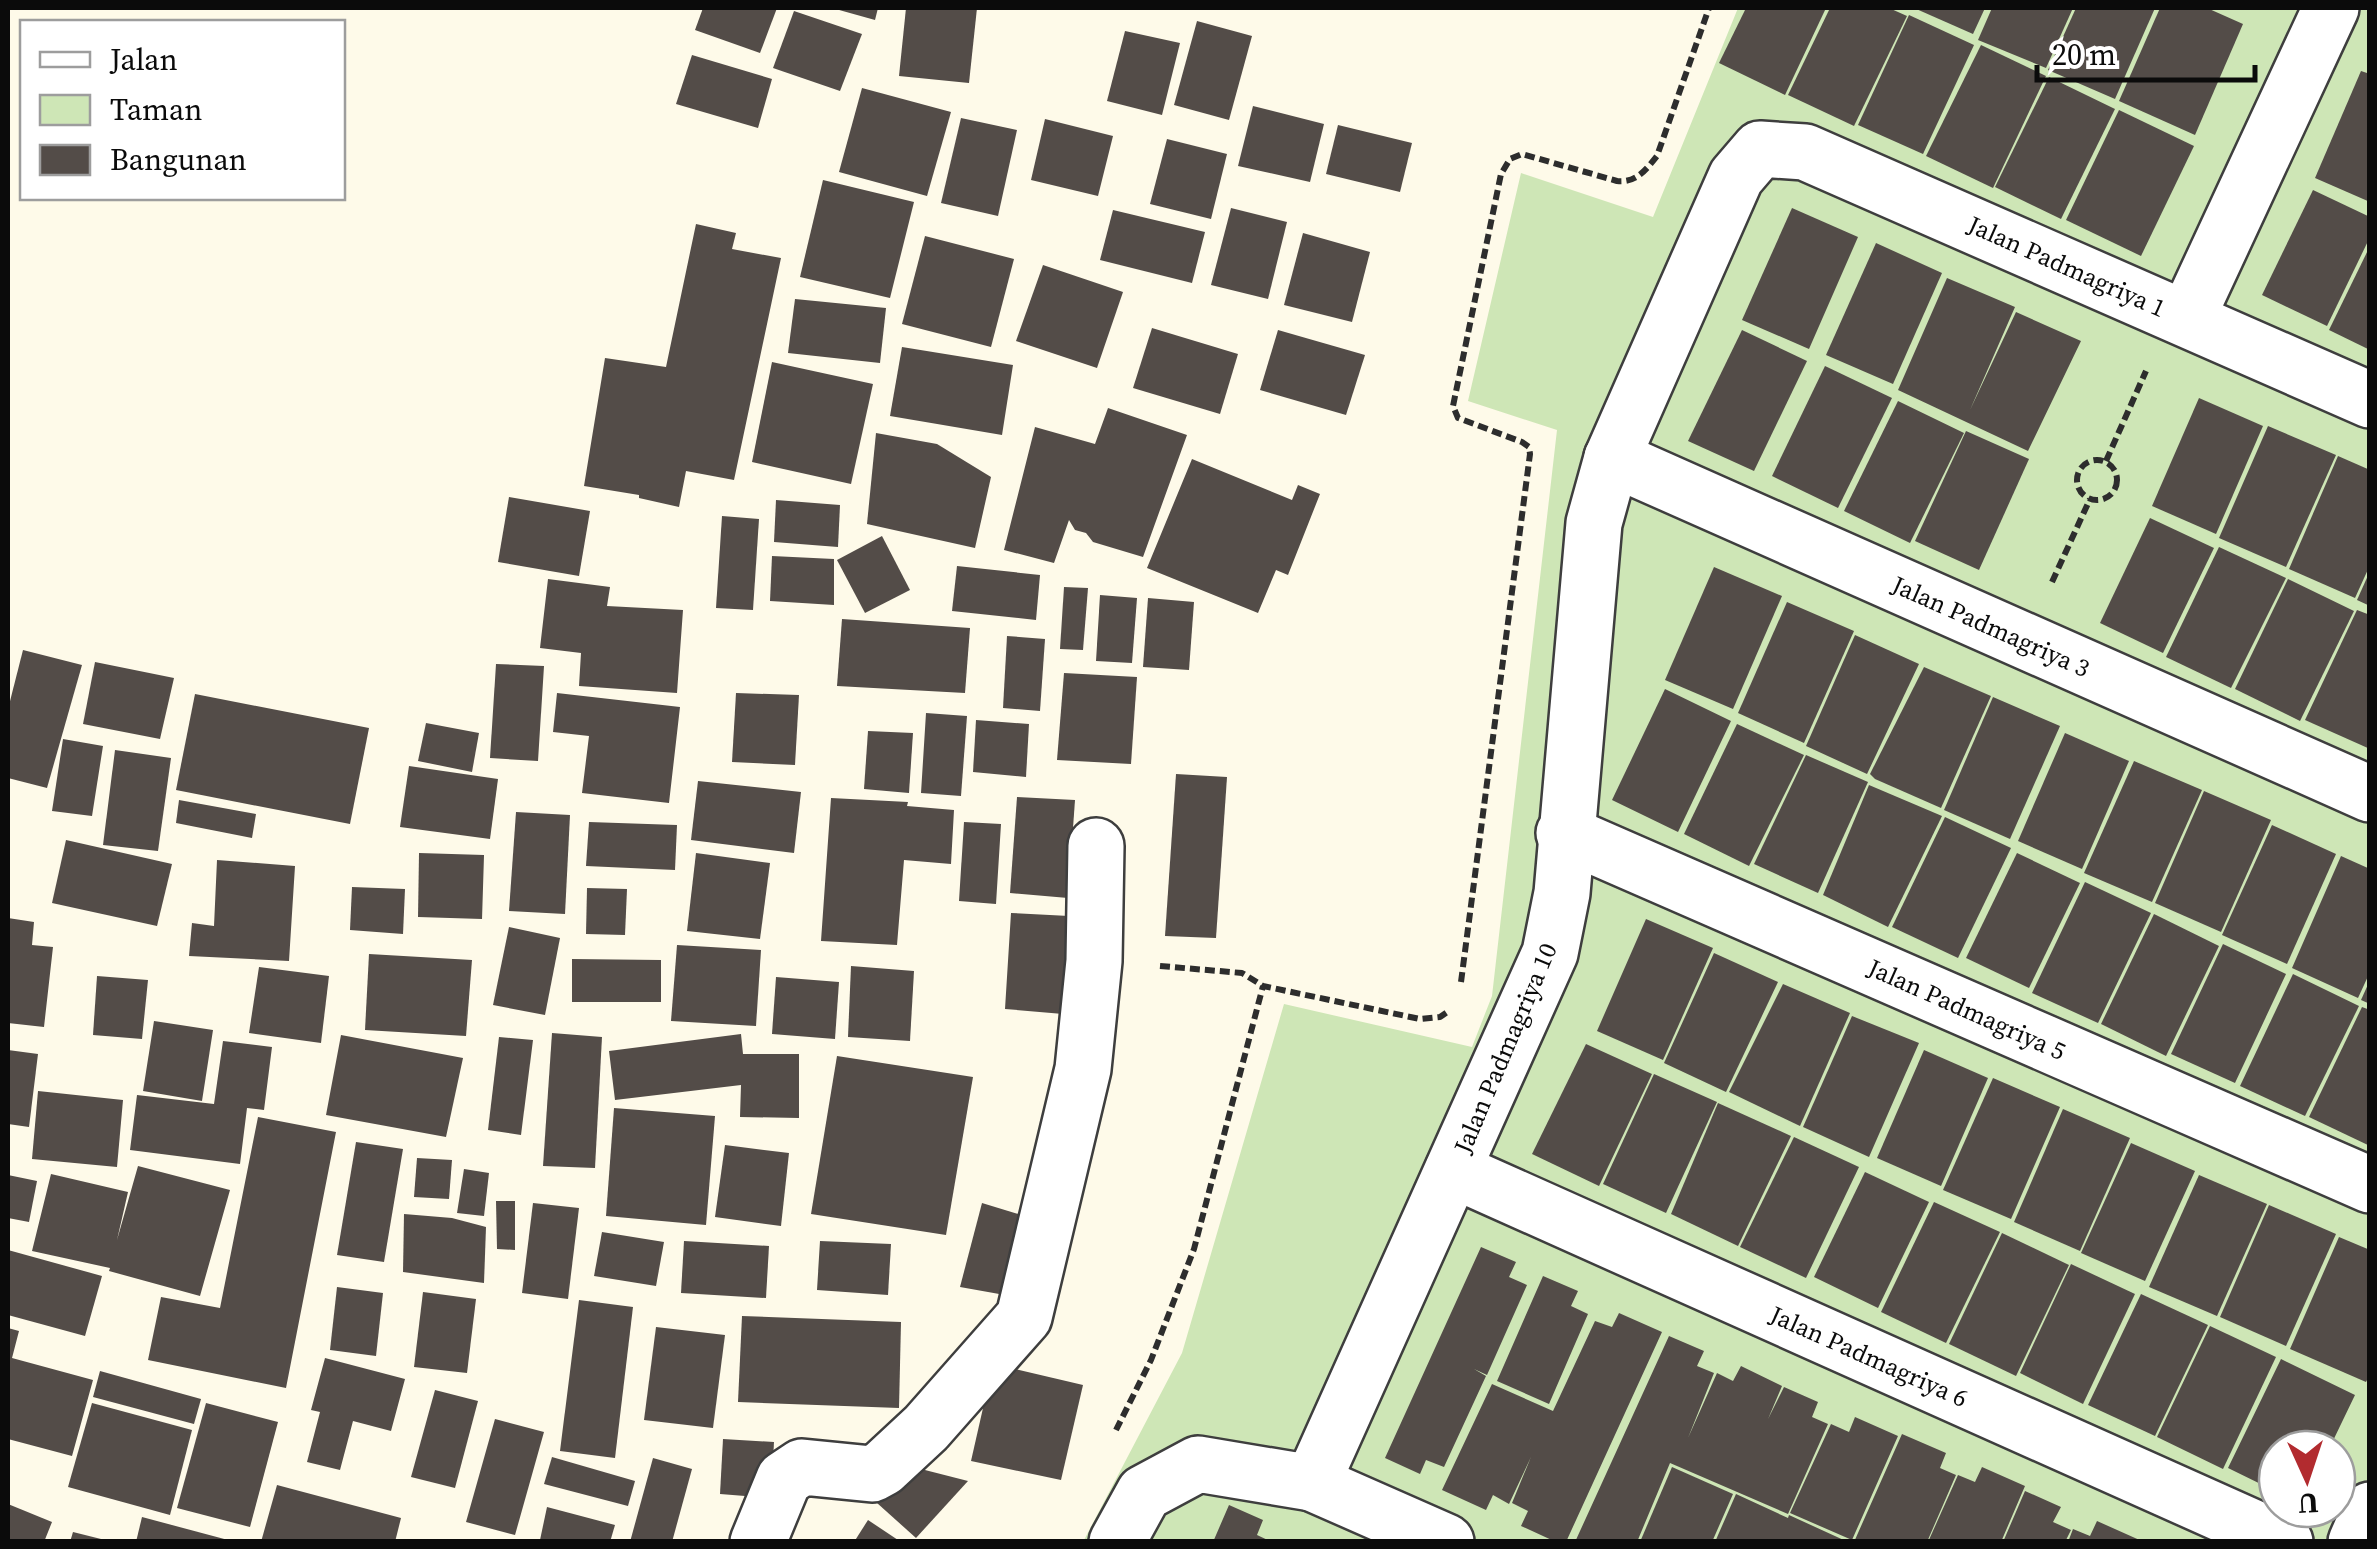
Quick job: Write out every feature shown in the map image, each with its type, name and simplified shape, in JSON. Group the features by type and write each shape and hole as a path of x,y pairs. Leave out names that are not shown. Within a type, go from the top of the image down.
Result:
{"street":[{"path":"2186,318 2331,8"},
{"name":"Jalan Padmagriya 1","path":"1760,149 1804,152 2370,400"},
{"name":"Jalan Padmagriya 10","path":"1312,1482 1550,953 1562,894 1564,833 1594,523 1612,458 1736,177 1760,149"},
{"name":"Jalan Padmagriya 3","path":"1612,458 2370,794"},
{"name":"Jalan Padmagriya 5","path":"1564,833 2370,1186"},
{"path":"758,1542 784,1479 802,1467 872,1474 882,1468 926,1428 1024,1317 1083,1069 1094,961 1096,846"},
{"name":"Jalan Padmagriya 6","path":"1453,1170 2285,1542"},
{"path":"1117,1542 1144,1492 1198,1464 1312,1482 1446,1542"},
{"path":"2356,1542 2370,1510"}],"path":[{"path":"1458,992 1530,454 1522,442 1458,418 1453,406 1501,174 1510,159 1522,154 1617,181 1638,176 1656,156 1709,8"},
{"path":"2106,461 2147,368"},
{"path":"2093,460 2106,461 2116,470 2115,491 2104,499 2090,500 2077,486 2078,472 2093,460"},
{"path":"2046,597 2090,500"},
{"path":"1094,961 1242,973 1263,986 1420,1019 1440,1017 1456,1004"},
{"path":"1110,1442 1152,1360 1194,1249 1263,986"}],"green space":[{"path":"1738,8 2369,8 2369,1541 1083,1542 1182,1353 1284,1004 1472,1047 1492,996 1557,430 1468,401 1521,173 1653,217"}],"building":[{"path":"703,8 777,8 760,53 695,30"},
{"path":"832,8 878,8 875,20"},
{"path":"906,8 977,8 969,83 899,76"},
{"path":"1746,8 1826,8 1785,95 1719,63"},
{"path":"1830,8 1889,8 1907,16 1854,126 1788,95"},
{"path":"1914,8 1985,8 1973,34"},
{"path":"1992,8 2073,8 2046,68 1978,40"},
{"path":"2076,8 2155,8 2115,99 2048,70"},
{"path":"2160,8 2207,8 2243,24 2195,135 2119,101"},
{"path":"794,11 862,34 840,91 773,68"},
{"path":"1909,15 1974,45 1923,154 1858,125"},
{"path":"1197,21 1252,36 1229,120 1174,105"},
{"path":"1125,31 1180,43 1162,115 1107,101"},
{"path":"1981,45 2046,76 1993,188 1926,156"},
{"path":"692,55 772,79 758,128 676,104"},
{"path":"2361,71 2370,74 2370,202 2315,178"},
{"path":"2049,77 2115,109 2061,219 1995,187"},
{"path":"862,88 951,112 927,196 839,172"},
{"path":"1253,106 1324,124 1310,182 1238,166"},
{"path":"2119,110 2194,146 2141,256 2066,220"},
{"path":"961,118 1017,130 998,216 941,203"},
{"path":"1045,119 1113,136 1098,196 1031,180"},
{"path":"1338,125 1412,143 1400,192 1326,174"},
{"path":"1167,139 1227,154 1211,219 1150,204"},
{"path":"823,180 914,202 890,298 800,277"},
{"path":"2313,190 2370,217 2370,237 2327,326 2262,295"},
{"path":"1231,208 1287,222 1268,299 1211,285"},
{"path":"1792,208 1858,237 1809,349 1742,320"},
{"path":"1113,210 1205,232 1192,283 1100,260"},
{"path":"696,224 736,233 732,249 781,258 734,480 686,471 679,507 639,495 584,486 605,358 666,367"},
{"path":"1303,233 1370,252 1352,322 1284,305"},
{"path":"925,236 1014,259 991,347 902,324"},
{"path":"1876,243 1942,273 1893,384 1826,355"},
{"path":"2370,246 2370,350 2329,330"},
{"path":"1043,265 1123,292 1097,368 1016,341"},
{"path":"1947,278 2015,307 1970,410 2016,312 2081,341 2028,451 1898,390"},
{"path":"795,299 886,308 880,363 788,353"},
{"path":"1152,328 1238,354 1220,414 1133,388"},
{"path":"1278,330 1365,355 1346,415 1260,390"},
{"path":"1742,330 1807,361 1754,471 1688,441"},
{"path":"902,347 1013,365 1002,435 890,416"},
{"path":"772,362 873,384 851,484 752,462"},
{"path":"1825,366 1892,398 1838,508 1772,476"},
{"path":"2199,398 2263,426 2216,534 2152,506"},
{"path":"1898,401 1964,433 1910,543 1844,511"},
{"path":"1108,408 1187,435 1143,557 1093,542 1086,533 1075,530 1069,520 1054,563 1004,550 1035,427 1095,444"},
{"path":"2268,426 2336,455 2286,567 2219,538"},
{"path":"1966,431 2029,459 1979,570 1915,541"},
{"path":"876,433 937,444 991,477 975,548 867,524"},
{"path":"2338,456 2370,470 2370,565 2355,598 2289,569"},
{"path":"1192,459 1292,500 1298,485 1320,494 1288,575 1276,570 1258,613 1147,568"},
{"path":"509,497 590,511 579,576 498,562"},
{"path":"776,500 840,505 838,547 774,542"},
{"path":"722,516 759,519 753,610 716,608"},
{"path":"2150,518 2214,548 2163,653 2100,623"},
{"path":"882,536 910,590 865,613 837,560"},
{"path":"2219,547 2286,578 2231,688 2166,657"},
{"path":"772,556 834,559 834,605 770,601"},
{"path":"957,566 1040,575 1036,620 952,611"},
{"path":"1714,567 1782,596 1733,709 1665,680"},
{"path":"2370,571 2370,606 2357,600"},
{"path":"548,579 610,587 607,606 683,610 677,693 579,686 581,653 540,648"},
{"path":"2288,579 2354,611 2300,721 2235,689"},
{"path":"1064,587 1088,588 1083,650 1060,649"},
{"path":"1100,595 1137,598 1132,663 1096,661"},
{"path":"1148,598 1194,602 1189,670 1143,667"},
{"path":"1787,602 1854,631 1804,743 1738,713"},
{"path":"2357,610 2370,615 2370,749 2305,720"},
{"path":"842,619 970,628 965,693 837,686"},
{"path":"1855,635 1919,664 1867,774 1806,746"},
{"path":"1007,636 1045,639 1040,711 1003,708"},
{"path":"23,650 82,665 47,788 8,778 8,709"},
{"path":"95,662 174,678 160,739 83,724"},
{"path":"496,664 544,666 538,761 490,758"},
{"path":"1924,667 1991,696 1941,808 1870,774"},
{"path":"1064,673 1137,677 1131,764 1057,760"},
{"path":"1665,689 1731,721 1678,832 1612,800"},
{"path":"557,693 680,707 669,803 582,793 589,736 553,732"},
{"path":"736,693 799,695 795,765 732,762"},
{"path":"195,694 369,728 350,824 176,790"},
{"path":"1993,697 2060,726 2010,839 1944,810"},
{"path":"926,713 967,716 961,796 921,793"},
{"path":"976,720 1029,724 1026,777 973,772"},
{"path":"426,723 479,733 472,772 418,761"},
{"path":"1737,724 1804,755 1749,866 1684,834"},
{"path":"868,731 913,733 909,793 864,789"},
{"path":"2065,733 2129,761 2082,869 2018,841"},
{"path":"63,739 103,746 92,816 52,811"},
{"path":"115,750 171,758 158,851 103,845"},
{"path":"1806,755 1868,782 1818,893 1754,864"},
{"path":"2134,761 2202,790 2152,902 2084,873"},
{"path":"409,766 498,779 490,839 400,827"},
{"path":"1176,774 1227,777 1216,938 1165,936"},
{"path":"698,781 801,792 794,853 691,840"},
{"path":"1869,785 1942,816 1888,927 1823,895"},
{"path":"2204,791 2271,820 2221,932 2155,903"},
{"path":"1017,797 1075,800 1068,898 1010,893"},
{"path":"831,798 908,802 907,806 954,810 951,864 904,860 897,945 821,941"},
{"path":"179,800 256,814 252,838 176,823"},
{"path":"516,812 570,815 565,914 509,911"},
{"path":"1945,817 2011,848 1958,958 1892,927"},
{"path":"589,822 677,825 675,870 586,866"},
{"path":"964,822 1001,824 996,904 959,901"},
{"path":"2272,825 2336,854 2287,964 2222,935"},
{"path":"66,840 172,864 157,926 52,903"},
{"path":"419,853 484,855 482,919 418,917"},
{"path":"696,853 770,863 760,939 687,931"},
{"path":"2017,853 2080,883 2029,988 1966,958"},
{"path":"2341,856 2370,869 2370,972 2358,998 2292,968"},
{"path":"217,860 295,866 289,961 189,956 192,923 214,926"},
{"path":"2085,882 2151,913 2098,1023 2032,993"},
{"path":"352,887 405,889 403,934 350,930"},
{"path":"587,888 627,889 625,935 586,934"},
{"path":"1011,913 1069,916 1063,1014 1005,1009"},
{"path":"2154,914 2219,946 2166,1056 2101,1024"},
{"path":"8,918 34,922 32,945 53,947 44,1027 8,1023"},
{"path":"1646,919 1713,948 1663,1060 1597,1031"},
{"path":"509,927 560,938 545,1015 493,1005"},
{"path":"2223,944 2286,974 2235,1083 2171,1054"},
{"path":"677,945 761,950 756,1026 671,1021"},
{"path":"1714,953 1778,982 1726,1092 1664,1063"},
{"path":"369,954 472,960 466,1036 365,1030"},
{"path":"572,959 661,960 661,1002 572,1002"},
{"path":"851,966 914,971 910,1041 848,1037"},
{"path":"259,967 329,976 321,1043 249,1033"},
{"path":"2293,974 2359,1006 2305,1116 2240,1086"},
{"path":"97,976 148,980 142,1039 93,1035"},
{"path":"776,977 839,982 835,1039 772,1034"},
{"path":"2370,980 2370,1004 2361,1000"},
{"path":"1783,984 1850,1013 1800,1126 1729,1092"},
{"path":"2362,1007 2370,1010 2370,1146 2309,1117"},
{"path":"1852,1016 1919,1043 1869,1157 1803,1127"},
{"path":"154,1021 213,1030 202,1101 143,1091"},
{"path":"552,1033 602,1037 595,1168 543,1166"},
{"path":"741,1034 743,1054 799,1054 799,1118 740,1117 741,1085 615,1100 609,1051"},
{"path":"341,1035 463,1058 446,1137 326,1115"},
{"path":"499,1037 533,1040 521,1135 488,1130"},
{"path":"223,1041 272,1047 264,1110 247,1108 240,1164 130,1150 137,1095 214,1104"},
{"path":"1586,1044 1652,1074 1599,1186 1532,1154"},
{"path":"8,1050 38,1054 29,1127 8,1124"},
{"path":"1924,1050 1988,1078 1941,1186 1877,1158"},
{"path":"837,1056 973,1077 946,1235 811,1214"},
{"path":"1654,1074 1717,1102 1666,1213 1603,1184"},
{"path":"1993,1078 2060,1107 2011,1219 1943,1190"},
{"path":"38,1091 123,1100 117,1167 32,1159"},
{"path":"1718,1103 1791,1136 1738,1246 1671,1214"},
{"path":"614,1108 715,1116 706,1225 606,1216"},
{"path":"2063,1109 2130,1138 2080,1251 2014,1222"},
{"path":"258,1117 336,1132 286,1388 148,1360 161,1297 220,1308"},
{"path":"1794,1137 1859,1167 1806,1278 1740,1247"},
{"path":"356,1142 403,1149 384,1262 337,1255"},
{"path":"2131,1143 2195,1171 2145,1281 2081,1253"},
{"path":"725,1145 789,1153 781,1226 715,1217"},
{"path":"417,1158 452,1160 449,1199 414,1197"},
{"path":"138,1166 230,1190 200,1296 109,1271 110,1268 32,1251 51,1174 128,1192 117,1240"},
{"path":"464,1169 489,1173 484,1216 457,1213"},
{"path":"1865,1172 1929,1202 1878,1308 1814,1277"},
{"path":"8,1175 37,1181 29,1222 8,1218"},
{"path":"2199,1175 2267,1204 2217,1316 2149,1287"},
{"path":"496,1201 515,1201 515,1250 497,1249"},
{"path":"1934,1202 2000,1232 1946,1343 1881,1312"},
{"path":"533,1203 579,1208 568,1299 522,1293"},
{"path":"982,1203 1038,1220 1016,1297 960,1287"},
{"path":"2269,1205 2336,1234 2286,1346 2220,1317"},
{"path":"404,1214 452,1218 486,1227 484,1283 403,1272"},
{"path":"602,1232 664,1242 656,1286 594,1276"},
{"path":"2002,1233 2069,1265 2016,1376 1949,1344"},
{"path":"2339,1237 2370,1250 2370,1374 2366,1382 2290,1349"},
{"path":"684,1241 769,1246 766,1298 681,1293"},
{"path":"820,1241 891,1244 888,1295 817,1290"},
{"path":"1481,1247 1516,1262 1509,1277 1527,1285 1487,1375 1474,1369 1486,1376 1444,1467 1426,1460 1420,1474 1385,1458"},
{"path":"8,1250 102,1276 85,1336 8,1315"},
{"path":"2071,1264 2135,1294 2083,1404 2020,1373"},
{"path":"1543,1276 1578,1291 1571,1306 1588,1314 1549,1404 1497,1381"},
{"path":"337,1287 383,1293 376,1356 330,1350"},
{"path":"423,1292 476,1299 467,1373 414,1367"},
{"path":"2141,1294 2208,1325 2155,1436 2088,1405"},
{"path":"579,1300 633,1307 615,1458 560,1451"},
{"path":"1619,1313 1662,1332 1566,1542 1556,1542 1521,1526 1528,1511 1512,1503 1531,1457 1509,1504 1493,1495 1486,1510 1442,1490 1492,1384 1553,1411 1595,1321 1612,1327"},
{"path":"742,1316 901,1322 899,1408 738,1402"},
{"path":"2210,1326 2276,1357 2223,1469 2157,1437"},
{"path":"656,1327 725,1335 713,1428 644,1420"},
{"path":"8,1328 19,1331 12,1358 93,1380 72,1456 8,1439"},
{"path":"1669,1336 1704,1351 1697,1366 1714,1373 1688,1438 1717,1373 1733,1381 1741,1366 1782,1386 1768,1419 1784,1387 1818,1402 1812,1417 1828,1424 1788,1514 1670,1463 1637,1542 1575,1542"},
{"path":"325,1358 405,1379 391,1431 353,1421 340,1470 307,1462 320,1412 311,1410"},
{"path":"2281,1359 2355,1395 2339,1429 2257,1429 2257,1482 2228,1468"},
{"path":"993,1364 1083,1385 1061,1480 971,1461"},
{"path":"100,1371 201,1399 194,1424 93,1397"},
{"path":"435,1390 478,1401 455,1488 411,1477"},
{"path":"92,1403 192,1430 170,1515 68,1487"},
{"path":"206,1403 278,1422 250,1527 177,1508"},
{"path":"1855,1417 1898,1436 1852,1540 1790,1513 1831,1424 1849,1432"},
{"path":"495,1419 544,1432 515,1535 466,1522"},
{"path":"1902,1434 1946,1453 1940,1468 1956,1475 1927,1542 1854,1542"},
{"path":"723,1439 774,1442 771,1498 720,1494"},
{"path":"552,1457 635,1481 628,1506 544,1484"},
{"path":"653,1458 692,1469 672,1542 630,1542"},
{"path":"1672,1467 1733,1494 1712,1542 1640,1542"},
{"path":"1982,1467 2025,1486 2001,1542 1928,1542 1958,1475 1975,1482"},
{"path":"921,1469 968,1481 916,1538 867,1494"},
{"path":"277,1485 401,1518 395,1542 261,1542"},
{"path":"2025,1491 2061,1507 2053,1522 2071,1530 2065,1542 2003,1542"},
{"path":"1736,1494 1788,1518 1789,1515 1848,1542 1715,1542"},
{"path":"8,1504 52,1522 44,1542 8,1542"},
{"path":"1229,1505 1263,1520 1257,1535 1272,1542 1213,1542"},
{"path":"547,1507 615,1525 610,1542 540,1540"},
{"path":"142,1517 228,1540 228,1542 136,1542"},
{"path":"868,1520 901,1542 854,1542"},
{"path":"2097,1521 2144,1542 2068,1542 2073,1529 2090,1536"},
{"path":"73,1532 105,1540 105,1542 70,1542"}]}
